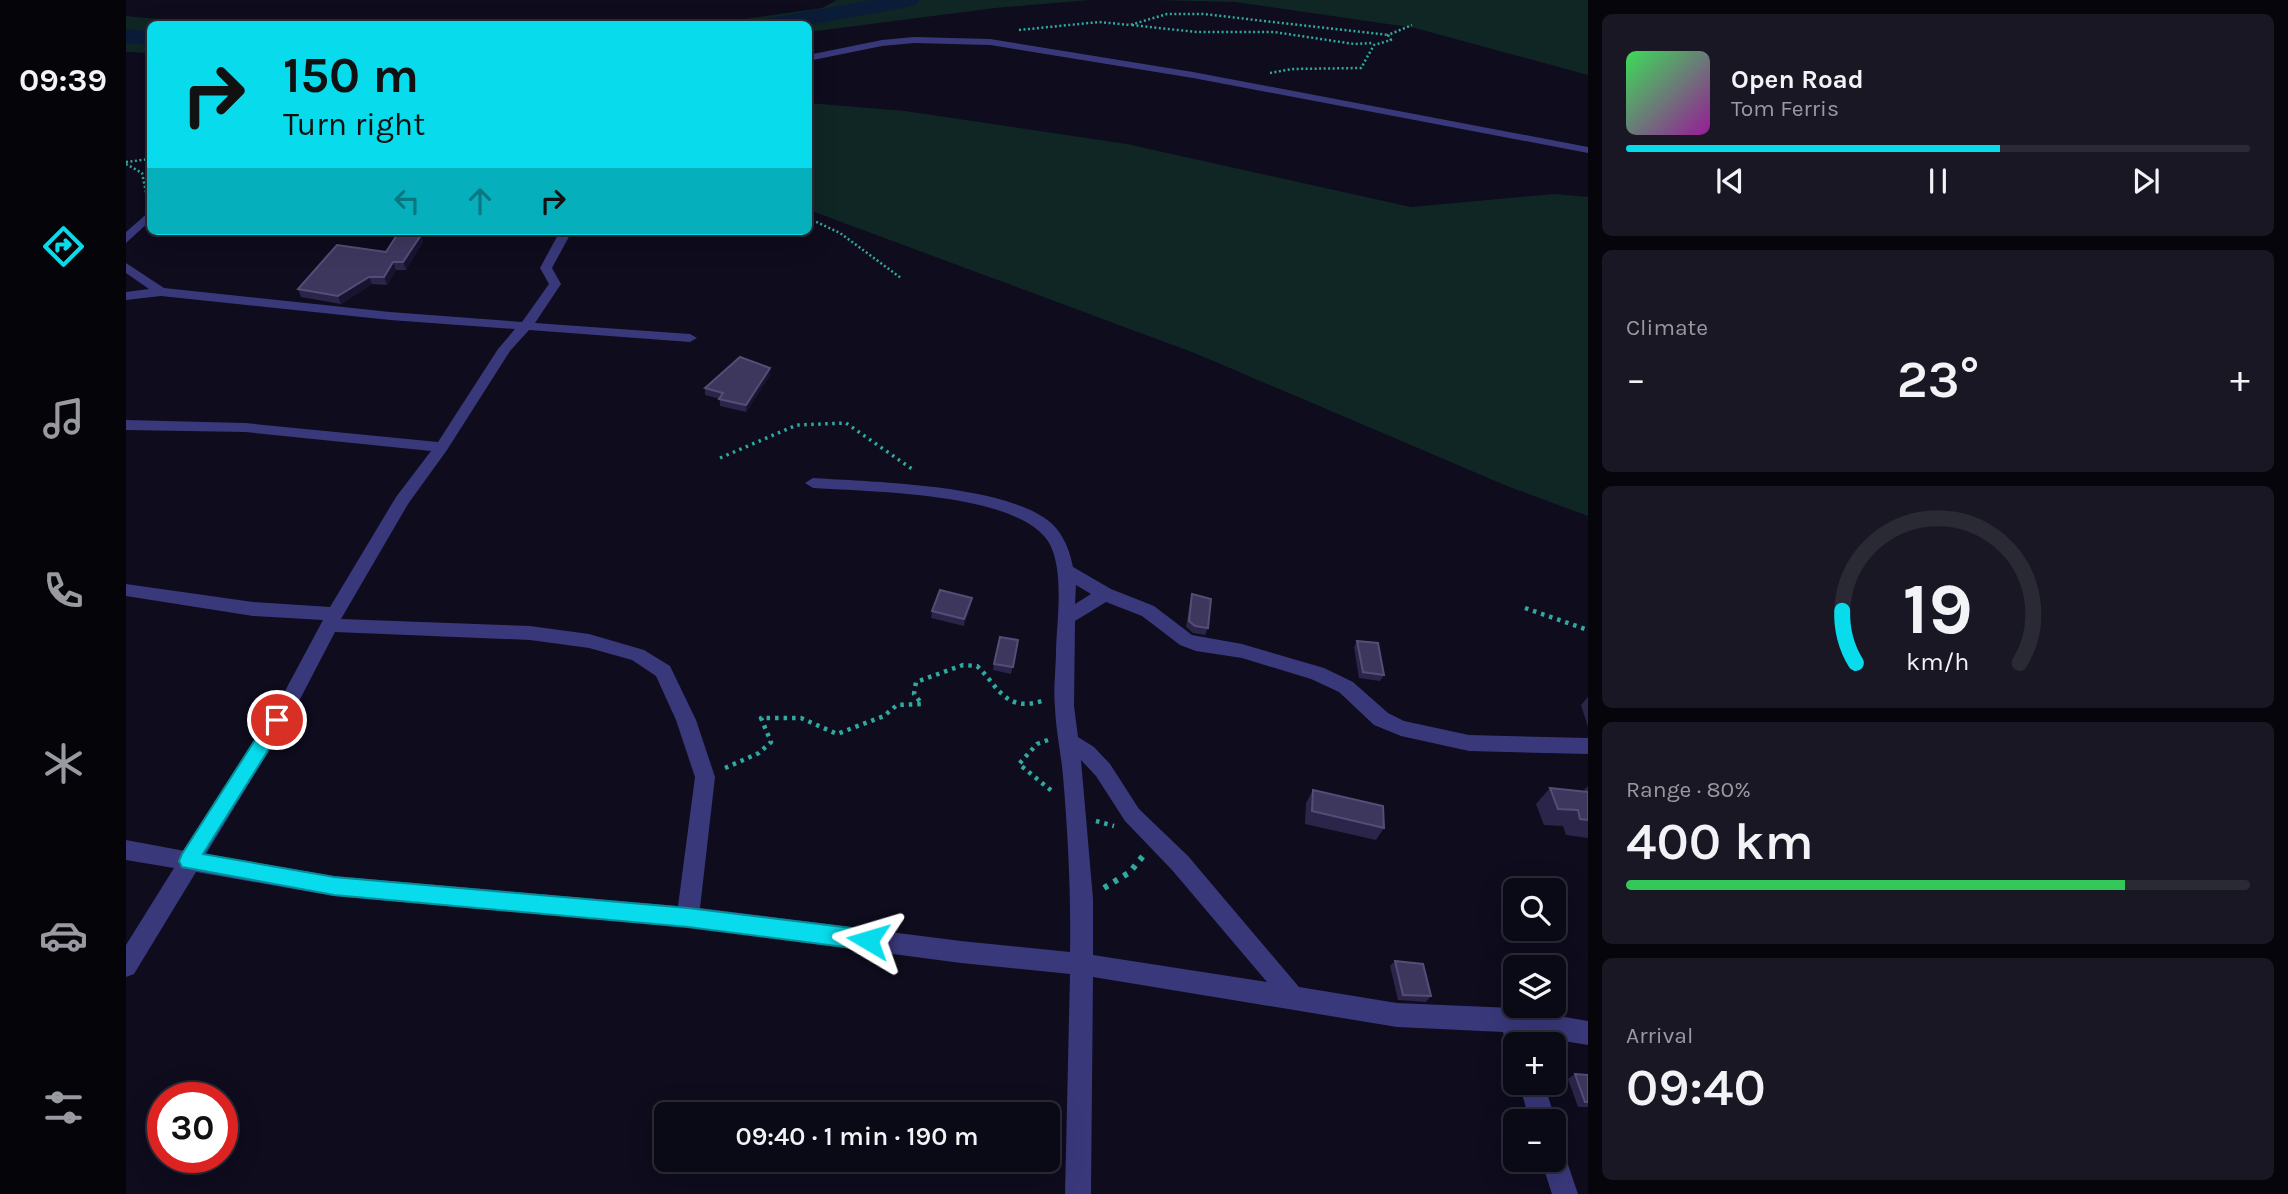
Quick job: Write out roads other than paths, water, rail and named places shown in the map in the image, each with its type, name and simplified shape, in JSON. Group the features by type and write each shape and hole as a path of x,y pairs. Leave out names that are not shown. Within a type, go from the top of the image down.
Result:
{"street":[{"path":"812,57 882,43 967,40 1123,63 1588,150"},
{"path":"126,239 147,218"},
{"path":"126,965 292,696 332,619 402,501 442,447 505,349 527,324 555,284 546,268 563,235"},
{"path":"126,267 161,292"},
{"path":"126,296 161,292 390,316 690,338"},
{"path":"126,425 194,424 442,447"},
{"path":"813,483 934,491 1001,506 1036,520 1050,532 1060,547 1066,572 1064,706 1073,775 1082,899 1078,1194"},
{"path":"1066,572 1105,594 1148,611 1186,640 1202,646 1242,651 1317,673 1346,687 1381,719 1401,728 1469,743 1588,746"},
{"path":"126,590 332,619 530,633 589,641 638,655 663,671 686,720 705,777 688,917"},
{"path":"1066,618 1105,594"},
{"path":"1066,734 1103,770 1132,815 1180,863 1277,976 1294,1000"},
{"path":"126,849 334,886 688,917 961,952 1083,964 1397,1015 1512,1020 1588,1033"},
{"path":"1512,1020 1515,1032"},
{"path":"1558,1172 1565,1194"}],"waterway":[{"path":"793,21 908,0"},
{"path":"126,36 147,38"}]}
